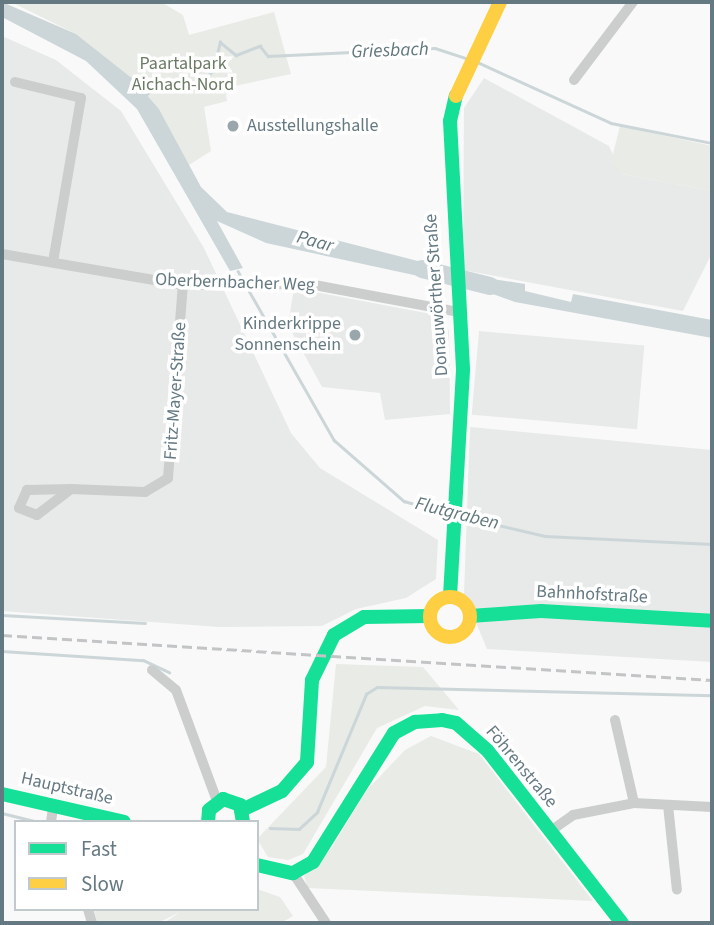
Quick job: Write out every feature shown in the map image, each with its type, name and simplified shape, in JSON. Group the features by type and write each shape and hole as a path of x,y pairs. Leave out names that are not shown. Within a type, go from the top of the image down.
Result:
{"main road":[{"name":"Donauwörther Straße","path":"450,596 463,369 447,153 460,80 500,2"},
{"path":"450,596 466,604 470,616 466,629 448,637 435,631 430,616 436,601 450,596"},
{"name":"Bahnhofstraße","path":"470,616 541,611 712,621"},
{"path":"209,820 217,800 229,799 243,816 282,792 307,762 313,739 312,680 334,635 364,617 430,616"},
{"name":"Föhrenstraße","path":"293,873 323,850 394,733 428,719 456,723 488,751 622,923"},
{"name":"Hauptstraße","path":"2,794 52,814 106,820"},
{"path":"259,865 293,873"}],"street":[{"path":"574,80 633,2"},
{"path":"15,82 80,98 53,262"},
{"name":"Oberbernbacher Weg","path":"2,254 183,285 331,287 459,312"},
{"name":"Fritz-Mayer-Straße","path":"71,489 37,515 19,508 27,491 71,489 145,492 168,478 183,285"},
{"path":"152,670 176,690 217,800"},
{"path":"615,720 634,803"},
{"path":"550,832 573,815 634,803 712,807"},
{"path":"668,805 677,890"},
{"path":"293,873 326,923"}],"shaded area":[{"path":"2,36 56,60 121,111 204,248 291,433 320,468 438,540 436,579 406,598 356,609 322,626 219,627 2,611"},
{"path":"484,78 609,146 622,174 712,191 712,253 683,311 463,270 464,108"},
{"path":"294,288 442,316 449,331 450,414 385,420 380,393 322,387 288,325"},
{"path":"479,331 644,345 637,429 472,415"},
{"path":"470,427 712,450 712,662 487,649 464,594"}],"green space":[{"name":"Paartalpark Aichach-Nord","path":"11,2 161,2 183,15 189,35 274,12 291,74 225,88 227,101 204,107 211,151 189,165 159,109 133,79 76,34"},
{"path":"620,126 712,146 712,191 622,174 611,162"},
{"path":"336,664 423,667 459,710 425,706 377,728 303,854 288,860 268,857 259,842 259,837 326,767"},
{"path":"431,736 479,754 593,901 308,888 304,876 331,849 367,790 405,750"},
{"path":"259,890 280,897 293,916 281,923 164,923 180,912 158,923 97,923 94,911 259,911"}],"water":[{"path":"2,2 76,34 133,79 159,109 201,187 227,212 445,268 446,282 266,243 217,221 243,268 230,271 137,109 86,61 2,17"},
{"path":"467,275 525,284 525,291 571,302 573,294 712,320 712,338 515,302 468,285"}],"waterway":[{"name":"Griesbach","path":"144,96 164,81 200,85 213,70 220,42 236,55 260,46 268,56 435,48 466,58"},
{"name":"Griesbach","path":"475,61 611,123 712,143"},
{"name":"Paar","path":"422,269 490,286"},
{"name":"Flutgraben","path":"238,271 243,280"},
{"name":"Flutgraben","path":"248,289 334,440 404,501 450,514"},
{"name":"Flutgraben","path":"460,516 545,536 712,544"},
{"path":"2,615 145,623"},
{"path":"2,651 143,660 169,672"},
{"path":"270,828 299,829 317,812 366,694 377,687 712,695"},
{"path":"2,813 30,820"}],"railway":[{"path":"2,635 712,680"}],"traffic: fast":[{"path":"450,596 463,369 450,121 456,96"},
{"path":"470,616 541,611 712,621"},
{"path":"242,810 282,791 307,762 312,680 334,635 364,617 430,616"},
{"path":"259,865 293,873 313,862 394,733 415,722 442,720 456,723 488,751 622,923"},
{"path":"2,794 115,820"},
{"path":"208,820 209,810 223,799 240,805 243,820"}],"traffic: slow":[{"path":"456,96 500,2"},
{"path":"450,597 458,598 464,603 469,609 470,617 469,625 464,631 458,636 450,637 442,636 436,631 431,625 430,617 431,609 436,603 442,598 450,597"}],"place":[{"name":"Ausstellungshalle","path":"233,126"},
{"name":"Kinderkrippe Sonnenschein","path":"355,335"}]}
